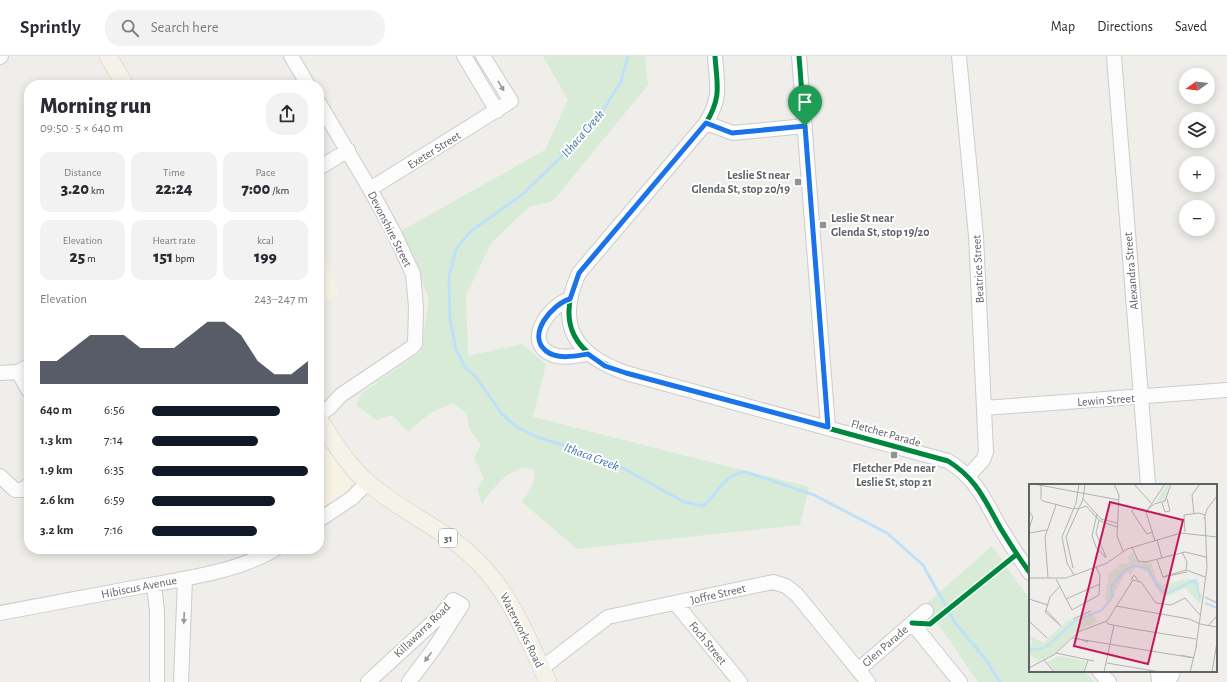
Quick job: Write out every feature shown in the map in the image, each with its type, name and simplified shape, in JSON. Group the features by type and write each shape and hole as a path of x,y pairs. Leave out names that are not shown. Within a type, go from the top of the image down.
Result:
{"main road":[{"path":"108,56 122,80"},
{"name":"Waterworks Road","path":"324,427 346,460 367,483 451,540 480,564 496,583 512,607 545,675"}],"street":[{"path":"291,56 305,80"},
{"path":"464,56 497,111"},
{"name":"Exeter Street","path":"370,189 511,101 483,56"},
{"name":"Fletcher Parade","path":"715,56 718,96 715,108 706,123 579,273 570,299 569,318 579,343 588,354 605,366 626,373 948,461 968,476 982,494 1000,528 1029,572"},
{"path":"799,56 828,427"},
{"name":"Beatrice Street","path":"959,56 976,236 986,452 982,460 968,476"},
{"name":"Alexandra Street","path":"1114,56 1148,484"},
{"name":"Devonshire Street","path":"324,111 348,150 394,233 413,274 416,307 415,344 341,395 324,412"},
{"path":"706,123 732,133 805,126"},
{"path":"324,165 348,150"},
{"path":"570,299 563,301 554,307 546,316 539,334 540,344 544,350 557,356 588,354"},
{"path":"0,374 24,369"},
{"name":"Lewin Street","path":"984,408 1141,398 1227,390"},
{"path":"0,476 15,490 24,489"},
{"path":"324,517 352,498 367,483"},
{"name":"Hibiscus Avenue","path":"0,613 154,585 240,565 267,554"},
{"path":"181,682 185,578"},
{"name":"Joffre Street","path":"545,675 608,617 676,604 773,582 786,586 797,595 868,682"},
{"path":"154,585 158,611 157,682"},
{"name":"Killawarra Road","path":"368,682 428,628 447,609 453,600 462,605 445,632 409,682"},
{"name":"Foch Street","path":"676,604 740,682"},
{"name":"Glen Parade","path":"858,670 926,611"},
{"name":"Glen Parade","path":"912,623 960,682"},
{"path":"428,628 437,627 445,632"},
{"path":"1100,672 1109,682"},
{"path":"1160,672 1165,682 1171,677 1173,672"}],"shaded area":[{"path":"324,257 339,293 324,302"},
{"path":"326,448 349,480 350,485 349,490 343,496 324,508 324,449"}],"green space":[{"path":"543,56 645,56 648,85 553,201 529,207 492,242 466,295 468,356 522,344 546,364 533,417 809,487 800,525 577,549 522,502 533,484 535,470 524,468 510,473 489,493 482,504 477,489 484,478 474,457 481,445 469,428 466,413 453,403 430,413 408,432 392,415 376,420 356,405 362,393 421,352 429,299 401,231 545,150 568,100"},
{"path":"992,546 1029,599 1029,672 1085,672 1094,682 978,682 925,605"}],"waterway":[{"name":"Ithaca Creek","path":"628,56 621,81 605,107 565,153 523,194 471,231 456,249 449,277 450,319 456,350 466,368 475,376 502,414 517,427 540,438 580,450 584,456 608,463 612,462 684,502 703,506 709,501 722,484 732,476 738,473 746,472 814,495 887,533 923,565 954,621 986,660 1000,682"}],"cycle path":[{"path":"715,56 717,91 711,114 706,123 579,273 572,291 569,308 570,323 574,336 582,347 594,357 608,366 626,373 948,461 966,475 979,491 1004,535 1029,572"},
{"path":"799,56 828,427"},
{"path":"912,623 930,624 1017,554"}],"place":[{"name":"Leslie St near Glenda St, stop 20/19","path":"798,182"},
{"name":"Leslie St near Glenda St, stop 19/20","path":"823,225"},
{"name":"Fletcher Pde near Leslie St, stop 21","path":"894,455"}],"route":[{"path":"706,123 732,133 805,126 828,427 626,373 605,366 588,354 557,356 544,350 540,344 539,334 541,325 546,316 554,307 563,301 570,299 574,283 579,273 706,123"}]}
